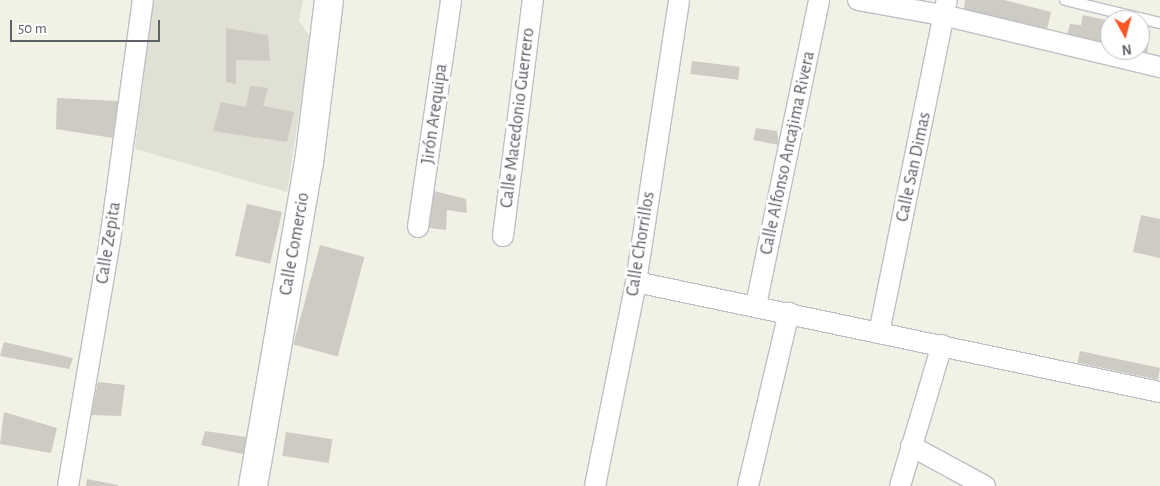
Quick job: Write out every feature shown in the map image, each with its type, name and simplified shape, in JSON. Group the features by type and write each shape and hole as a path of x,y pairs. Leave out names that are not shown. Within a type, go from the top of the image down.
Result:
{"street":[{"name":"Calle Zepita","path":"68,486 110,240 143,0"},
{"name":"Calle Comercio","path":"253,486 309,163 329,0"},
{"name":"Jirón Arequipa","path":"418,227 451,0"},
{"name":"Calle Macedonio Guerrero","path":"503,236 533,0"},
{"name":"Calle Chorrillos","path":"595,486 636,282 679,0"},
{"name":"Calle Alfonso Ancajima Rivera","path":"756,305 819,0"},
{"path":"858,0 947,8 1160,67"},
{"name":"Calle San Dimas","path":"879,333 947,8"},
{"path":"636,282 756,305 1160,392"},
{"path":"748,486 789,313"},
{"path":"900,486 942,345"},
{"path":"911,446 985,486"}],"lane":[{"path":"1065,0 1160,24"}],"shaded area":[{"path":"152,0 303,0 299,21 311,38 287,192 135,149"}],"building":[{"path":"965,0 1004,0 1051,12 1047,29 964,9"},
{"path":"1083,15 1100,19 1100,43 1067,35 1070,24 1081,25"},
{"path":"226,28 268,35 270,61 236,60 236,84 226,82"},
{"path":"692,61 740,67 738,80 690,74"},
{"path":"250,86 268,88 263,106 294,112 287,142 213,131 221,102 246,107"},
{"path":"57,98 118,101 113,138 56,129"},
{"path":"756,128 777,131 779,145 753,140"},
{"path":"434,191 466,199 467,213 447,210 446,230 429,228"},
{"path":"247,204 282,212 270,264 235,256"},
{"path":"1141,215 1160,219 1160,258 1133,252"},
{"path":"320,245 364,257 338,356 293,344"},
{"path":"4,342 73,358 69,369 0,356"},
{"path":"1080,351 1160,368 1158,380 1078,363"},
{"path":"98,382 125,385 121,416 91,415"},
{"path":"4,412 57,428 51,453 0,444"},
{"path":"205,431 246,437 247,455 201,445"},
{"path":"286,432 332,439 329,463 282,456"},
{"path":"87,479 118,485 118,486 86,486"}]}
